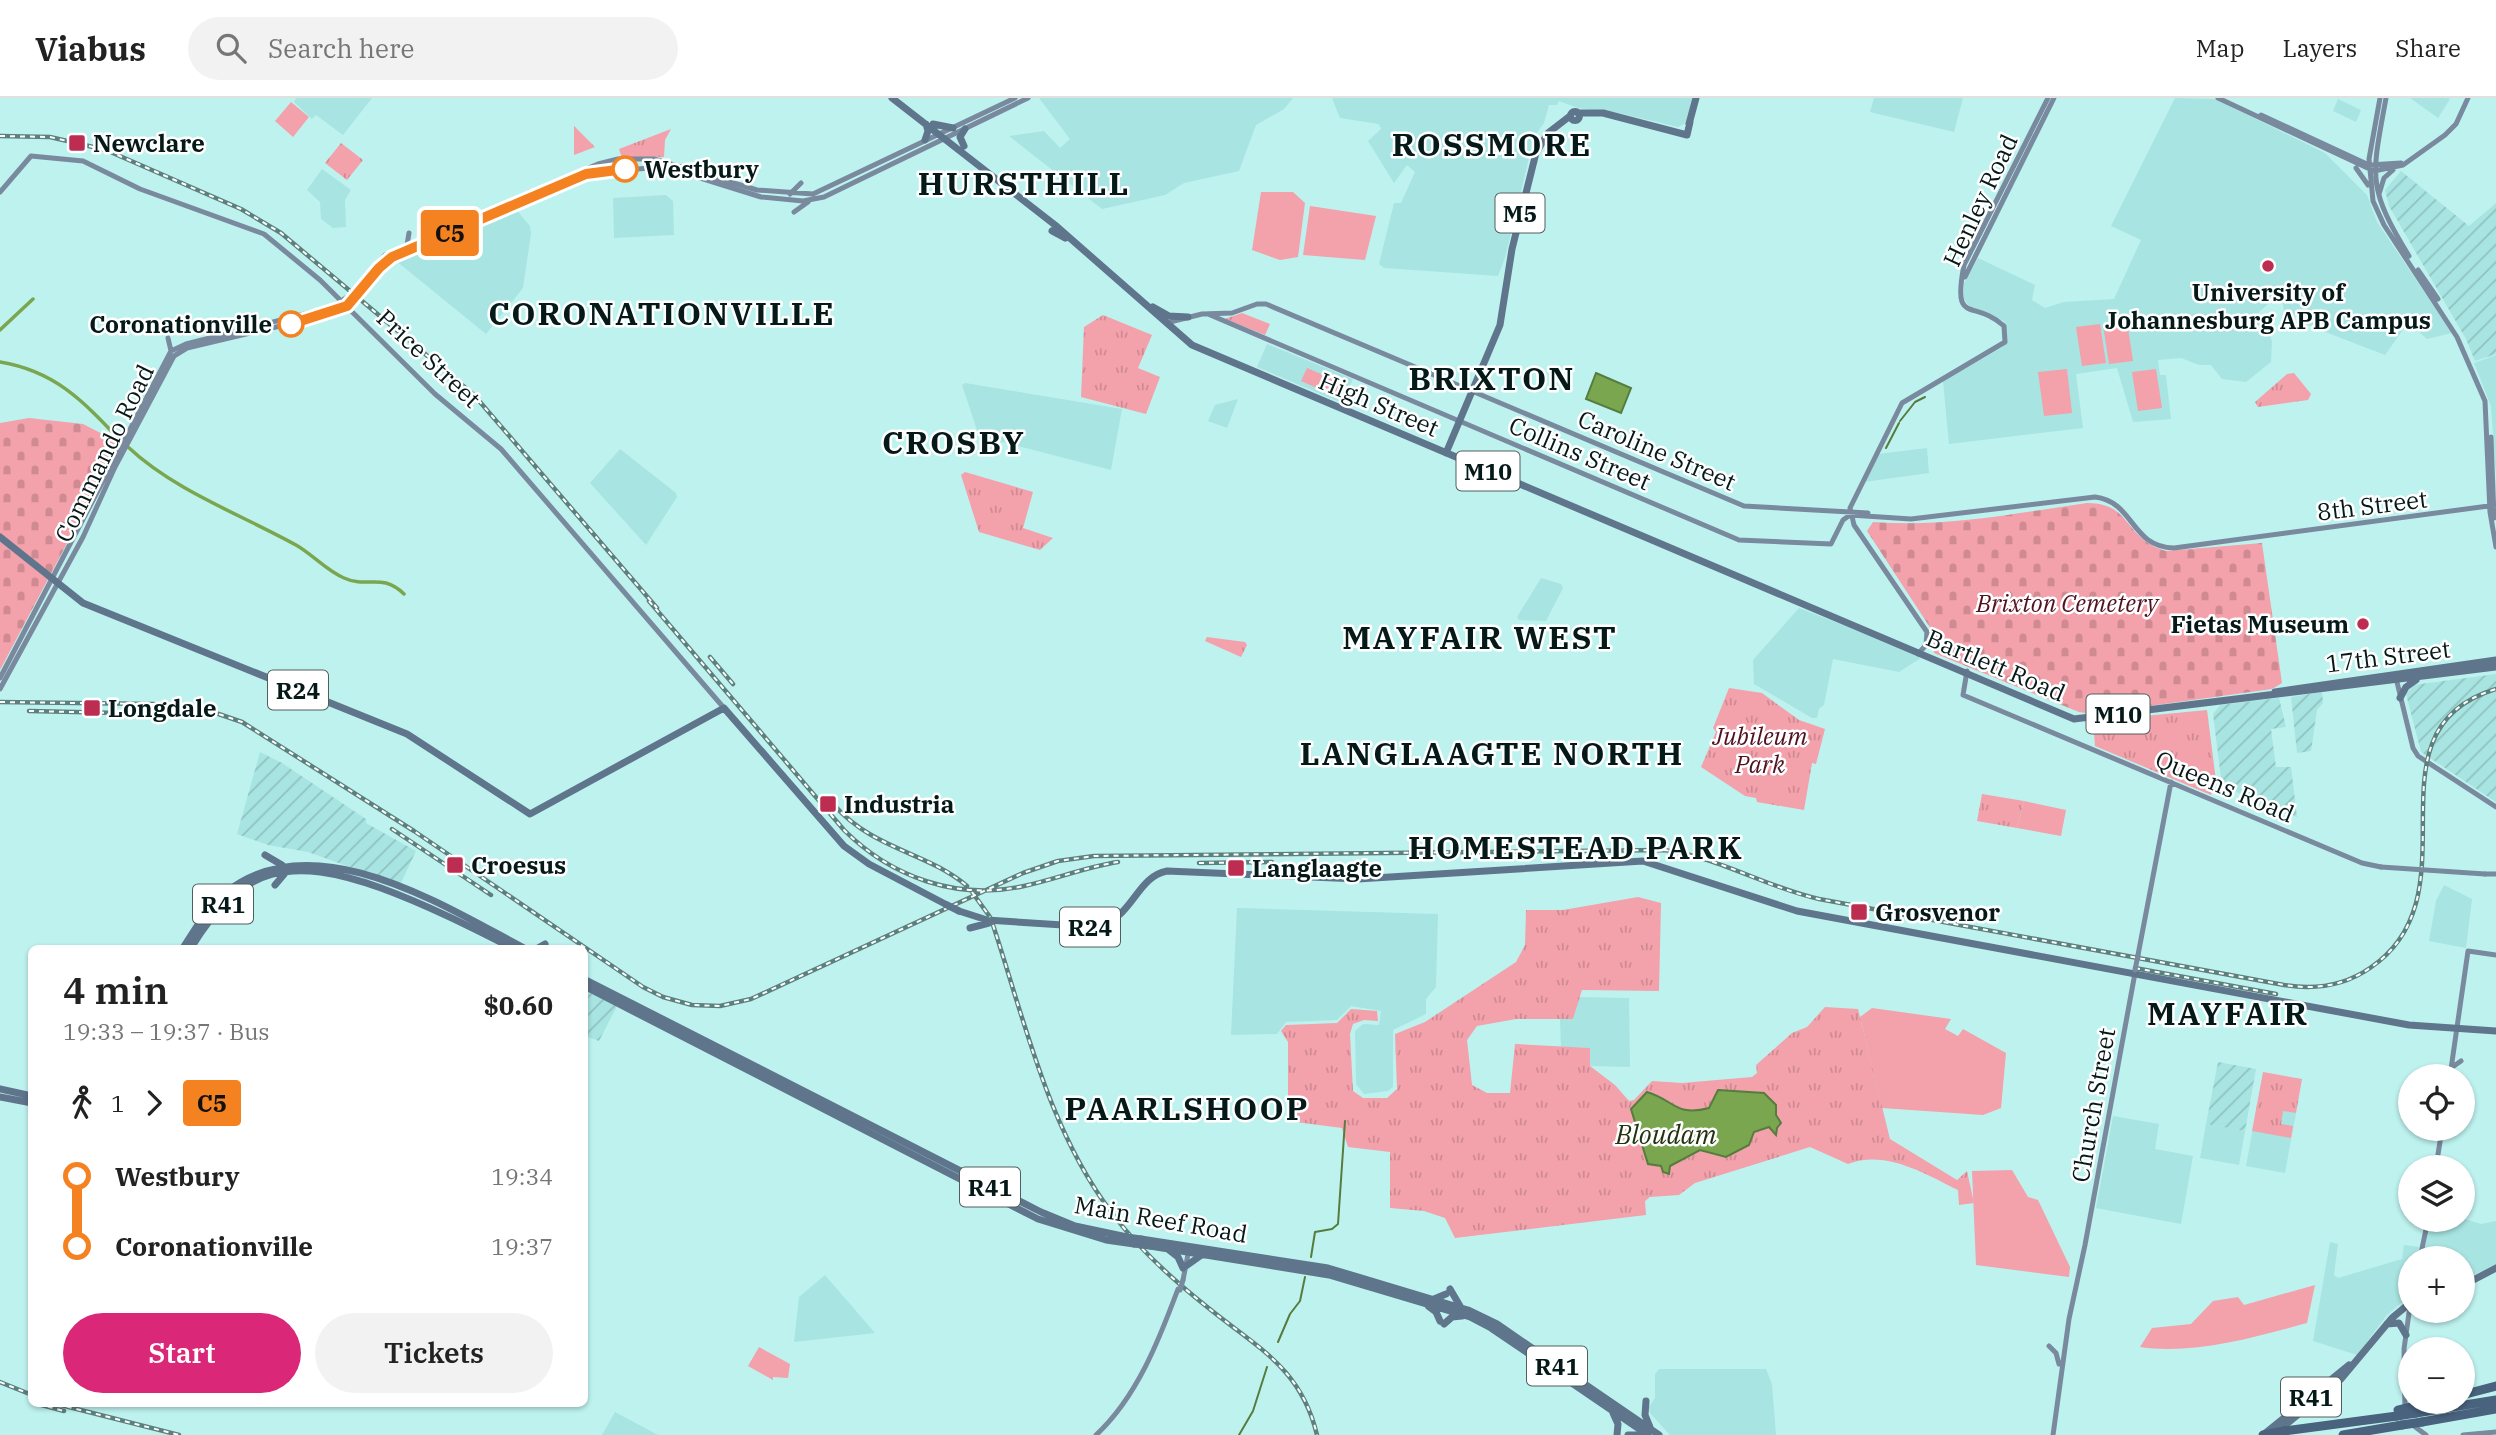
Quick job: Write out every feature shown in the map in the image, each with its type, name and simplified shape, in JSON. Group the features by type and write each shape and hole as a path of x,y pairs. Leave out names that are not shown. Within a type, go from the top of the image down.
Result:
{"highway":[{"path":"2475,1392 2496,1388"},
{"path":"2475,1402 2496,1400"},
{"path":"2343,1435 2496,1412"},
{"path":"2267,1434 2398,1413"}],"main road":[{"path":"892,98 946,133"},
{"path":"900,98 929,124 946,133"},
{"path":"345,304 383,257 593,166 618,159 659,159 789,197 794,212 810,201 824,197 1015,98"},
{"path":"800,198 814,194 925,140 965,129 1028,98"},
{"name":"M5","path":"1446,452 1500,325 1511,249 1534,159 1544,138 1562,123 1575,116 1590,113 1687,132 1696,98"},
{"name":"Henley Road","path":"1961,283 1964,265 2048,98"},
{"name":"Henley Road","path":"1961,283 2054,98"},
{"path":"2218,98 2349,162 2371,168 2395,168"},
{"path":"2225,98 2371,168 2403,164"},
{"path":"2371,192 2371,168 2380,98"},
{"path":"2386,98 2371,168 2380,202 2429,289"},
{"path":"2380,202 2381,183 2395,168 2452,128 2468,98"},
{"path":"925,140 929,124"},
{"path":"964,146 960,137 965,129"},
{"name":"M10","path":"946,133 1108,265 1168,322"},
{"name":"M10","path":"946,133 1168,322"},
{"name":"Price Street","path":"0,192 31,156 83,161 140,189 261,232 345,304 430,390 501,449 724,708"},
{"path":"2349,162 2361,172 2381,220 2459,337 2489,401 2496,547"},
{"path":"358,290 392,257 591,172 665,167 757,196 810,201"},
{"path":"789,197 801,185 814,194"},
{"path":"1052,231 1073,240"},
{"path":"407,245 409,233"},
{"path":"1917,655 1928,641 1927,632 1859,530 1852,513 1856,494 1902,402 2005,342 2007,334 2001,323 1963,305 1959,296 1961,283"},
{"path":"332,307 336,303 334,294"},
{"name":"Commando Road","path":"0,689 171,351 186,344 345,304"},
{"name":"Commando Road","path":"0,678 174,356 187,348 306,321 345,304"},
{"name":"Caroline Street","path":"1207,314 1232,313 1256,304 1266,304 1744,506 1888,517"},
{"path":"1153,306 1169,316 1188,317"},
{"path":"2442,309 2459,337 2486,405 2493,509"},
{"path":"1168,322 1207,314"},
{"name":"Collins Street","path":"1207,314 1736,539 1831,544 1843,520 1852,513"},
{"name":"High Street","path":"1168,322 1193,344 1785,596"},
{"path":"2444,332 2449,323"},
{"path":"168,338 171,351"},
{"path":"2493,485 2496,495"},
{"name":"8th Street","path":"1888,517 1911,519 2095,497 2116,504 2142,536 2164,547 2493,509"},
{"name":"R24","path":"0,537 83,603 415,737 530,814 724,708 844,846 876,867 947,905 987,920 1092,927 1104,925 1123,913 1152,877 1167,871 1358,879 1636,861 1668,867 1776,906 2409,1024 2496,1031"},
{"name":"Bartlett Road","path":"1785,596 1917,655 2080,718 2284,692"},
{"name":"Bartlett Road","path":"1785,596 1917,655"},
{"name":"17th Street","path":"2284,692 2496,660"},
{"name":"17th Street","path":"2396,677 2419,678 2496,667"},
{"name":"Queens Road","path":"1966,673 1963,695 2362,863 2381,867 2496,874"},
{"path":"2396,677 2418,757 2496,807"},
{"path":"2400,698 2406,687 2419,678"},
{"name":"Church Street","path":"2053,1435 2061,1370 2171,782"},
{"path":"261,879 272,886 286,869 265,855"},
{"name":"R41","path":"185,945 206,912 226,893 255,875 286,869 335,867 443,909 518,945"},
{"name":"R41","path":"193,945 222,905 245,887 286,869"},
{"name":"R41","path":"443,909 507,945"},
{"path":"962,912 968,928 982,923 1018,922"},
{"path":"2451,1064 2468,951 2493,955"},
{"name":"Main Reef Road","path":"588,982 614,998 1065,1229 1315,1265 1463,1308 1497,1324 1651,1434"},
{"name":"Main Reef Road","path":"588,988 614,998"},
{"name":"Main Reef Road","path":"733,1059 837,1116 965,1178"},
{"path":"2454,1064 2461,1061"},
{"path":"0,1089 28,1095"},
{"path":"0,1097 28,1102"},
{"path":"837,1116 837,1126"},
{"name":"Main Reef Road","path":"978,1185 1063,1222 1127,1237 1150,1246 1186,1248 1207,1254 1317,1272 1470,1317 1491,1328 1609,1409 1651,1434"},
{"path":"1166,1248 1178,1257 1184,1267"},
{"path":"1098,1435 1132,1390 1159,1336 1179,1290 1186,1248"},
{"path":"1184,1267 1194,1258 1207,1254"},
{"path":"2475,1279 2496,1268"},
{"path":"1433,1300 1448,1291 1463,1308"},
{"path":"1421,1302 1434,1310 1442,1322 1455,1316 1470,1317"},
{"name":"R41","path":"2267,1434 2320,1399 2368,1348 2386,1324 2398,1314"},
{"path":"2386,1324 2399,1323 2406,1335"},
{"path":"2408,1323 2404,1407 2411,1424 2427,1435"},
{"path":"2049,1346 2056,1353 2061,1370"},
{"name":"R41","path":"2267,1434 2368,1348"},
{"path":"2306,1402 2309,1384"},
{"path":"1628,1435 1651,1434 1645,1417 1646,1401"},
{"path":"1609,1409 1618,1424 1617,1435"},
{"path":"2463,1435 2496,1432"}],"shaded area":[{"path":"296,98 372,98 343,135 316,115 312,119 294,102"},
{"path":"1039,98 1293,98 1284,109 1256,125 1239,171 1184,183 1165,195 1102,209 1009,136 1044,131 1060,148 1070,139"},
{"path":"1332,98 1693,98 1688,122 1678,127 1619,113 1578,108 1559,101 1557,105 1549,105 1544,123 1534,137 1505,258 1498,276 1384,268 1379,264 1394,203 1401,203 1415,172 1407,165 1394,183 1368,141 1381,129 1379,124 1340,118"},
{"path":"1874,98 1963,98 1954,132 1870,112"},
{"name":"University of Johannesburg APB Campus","path":"2175,98 2215,99 2325,153 2367,195 2377,222 2452,333 2427,339 2412,326 2405,327 2385,355 2302,323 2298,317 2284,312 2282,297 2275,298 2259,312 2272,341 2271,362 2246,382 2222,379 2211,365 2199,365 2181,358 2158,360 2160,375 2166,375 2171,419 2133,422 2117,368 2076,374 2083,428 1949,444 1943,381 2003,347 2007,339 2004,321 1970,307 1963,298 1964,283 1978,258 2035,285 2032,300 2045,308 2064,302 2114,299 2141,240 2111,226"},
{"path":"2410,98 2448,98 2450,99 2438,118"},
{"path":"2338,99 2361,110 2356,122 2333,111"},
{"path":"322,169 351,190 345,200 346,227 333,228 321,219 320,202 307,190"},
{"path":"2401,171 2469,226 2496,203 2496,354 2475,361 2466,339 2389,206 2385,190"},
{"path":"666,195 673,201 674,235 614,238 613,198"},
{"path":"515,208 530,226 531,234 523,288 486,334 395,260"},
{"path":"1267,344 1353,379 1342,403 1257,367"},
{"path":"2496,355 2496,476 2491,406 2474,363"},
{"path":"965,383 1122,409 1111,470 979,436 962,385"},
{"path":"1238,399 1227,428 1208,421 1215,405"},
{"path":"1927,448 1929,473 1864,482 1878,454"},
{"path":"620,449 676,493 677,497 646,545 590,483"},
{"path":"1541,578 1561,584 1563,588 1546,621 1519,620 1517,617"},
{"path":"1799,608 1921,658 1899,672 1833,659 1824,705 1819,709 1817,718 1812,718 1754,684 1753,660"},
{"path":"2496,674 2496,802 2421,752 2406,694 2413,685"},
{"path":"2322,692 2323,703 2317,710 2311,751 2297,753 2291,697"},
{"path":"2279,698 2286,727 2271,729 2276,767 2291,767 2297,817 2222,786 2213,714 2220,705"},
{"path":"260,752 282,763 366,819 366,823 416,851 400,885 308,852 268,845 237,834"},
{"path":"2444,885 2472,899 2466,948 2429,941 2436,901"},
{"path":"1237,908 1438,914 1436,987 1426,999 1426,1014 1393,1030 1393,1087 1388,1091 1364,1094 1356,1084 1355,1031 1363,1024 1379,1025 1381,1011 1351,1006 1337,1020 1286,1022 1277,1034 1231,1035"},
{"path":"588,992 617,1006 599,1041 588,1037"},
{"path":"1579,997 1629,998 1630,1067 1590,1066 1590,1048 1561,1047 1560,1019 1573,1019"},
{"path":"2218,1062 2256,1069 2245,1131 2206,1124"},
{"path":"2257,1106 2296,1113 2285,1173 2246,1166"},
{"path":"2113,1116 2159,1124 2155,1149 2193,1156 2181,1224 2096,1208"},
{"path":"2206,1124 2245,1131 2239,1165 2200,1158"},
{"path":"2496,1221 2496,1264 2475,1274 2475,1246 2425,1246 2428,1232 2475,1232 2475,1222 2481,1224"},
{"path":"2330,1242 2338,1244 2334,1275 2338,1278 2398,1260 2398,1306 2387,1315 2357,1355 2313,1341"},
{"path":"825,1275 875,1333 794,1342 799,1297"},
{"path":"1659,1369 1766,1369 1772,1384 1776,1435 1670,1435 1650,1413 1649,1407 1655,1398 1655,1374"},
{"path":"615,1412 658,1435 602,1435"}],"green space":[{"path":"291,102 309,117 293,137 275,121"},
{"path":"574,126 595,147 574,155"},
{"path":"671,129 665,140 664,157 622,158 619,149"},
{"path":"341,143 363,160 347,180 325,163"},
{"path":"1261,192 1293,192 1305,203 1298,257 1280,260 1252,250"},
{"path":"1310,206 1376,216 1365,260 1303,255"},
{"path":"1242,313 1270,324 1265,335 1225,319"},
{"path":"1103,315 1152,335 1138,368 1160,377 1146,414 1081,397 1084,327"},
{"path":"2127,322 2133,361 2109,364 2103,325"},
{"path":"2100,324 2106,363 2082,366 2076,327"},
{"path":"1307,368 1345,384 1339,397 1325,391 1326,387 1324,391 1301,381"},
{"path":"2067,369 2072,413 2044,416 2038,372"},
{"path":"2156,369 2162,408 2138,411 2132,372"},
{"path":"2294,373 2311,394 2308,400 2258,407 2255,402 2287,374"},
{"path":"29,418 83,424 120,443 0,670 0,423"},
{"path":"965,472 1033,492 1023,528 1053,538 1040,550 979,532 961,475"},
{"name":"Brixton Cemetery","path":"2087,503 2113,509 2142,538 2166,551 2262,543 2282,683 2272,689 2092,714 2079,712 1934,653 1933,632 1867,531 1873,522 1954,521"},
{"path":"1207,637 1245,642 1247,645 1241,657 1205,641"},
{"name":"Jubileum Park","path":"1729,688 1762,693 1799,720 1825,729 1816,764 1812,763 1804,810 1757,802 1756,798 1745,796 1701,767 1716,732 1713,728"},
{"path":"2207,710 2216,781 2211,795 2095,746 2093,721"},
{"path":"1982,794 2024,801 2017,828 1977,821"},
{"path":"2024,801 2066,810 2061,836 2017,828"},
{"path":"1638,897 1661,903 1659,991 1582,990 1573,1019 1516,1019 1477,1026 1467,1040 1472,1085 1487,1093 1510,1093 1515,1044 1590,1048 1590,1066 1615,1085 1629,1101 1634,1100 1652,1081 1682,1083 1752,1077 1757,1073 1756,1065 1792,1033 1807,1027 1825,1007 1858,1009 1890,1139 1957,1180 1967,1171 1974,1203 1959,1205 1958,1190 1905,1165 1876,1159 1848,1164 1810,1147 1695,1183 1679,1195 1650,1197 1645,1201 1646,1215 1455,1238 1445,1218 1424,1211 1390,1208 1390,1152 1348,1147 1342,1128 1288,1121 1288,1042 1281,1031 1286,1025 1337,1023 1351,1009 1377,1011 1378,1021 1364,1020 1353,1024 1350,1034 1353,1091 1363,1098 1387,1098 1397,1089 1395,1034 1425,1022 1516,962 1525,945 1526,910 1563,910"},
{"path":"1872,1008 1951,1019 1945,1029 1958,1036 1963,1029 2006,1053 2001,1108 1983,1115 1882,1108 1860,1017"},
{"path":"2263,1072 2302,1079 2296,1113 2283,1111 2281,1124 2293,1126 2291,1138 2252,1131"},
{"path":"2012,1170 2028,1197 2038,1200 2070,1267 2069,1277 1976,1265 1972,1171"},
{"path":"2315,1285 2307,1323 2202,1347 2140,1347 2152,1328 2191,1324 2213,1301 2238,1297 2244,1305"},
{"path":"759,1347 790,1364 788,1378 773,1377 773,1380 748,1366"}],"water":[{"path":"1596,373 1631,388 1621,413 1586,399"},
{"name":"Bloudam","path":"1718,1090 1764,1093 1776,1105 1776,1115 1781,1123 1776,1135 1769,1127 1754,1132 1749,1145 1726,1157 1700,1150 1670,1166 1669,1174 1663,1172 1661,1166 1648,1164 1631,1109 1647,1092 1682,1109 1698,1110 1709,1108"}],"waterway":[{"path":"0,330 33,299"},
{"path":"0,362 37,372 52,380 80,401 120,440"},
{"path":"1900,421 1915,402 1925,397"},
{"path":"1886,448 1899,423"},
{"path":"128,447 166,477 296,545 338,575 353,581 388,584 404,594"},
{"path":"1311,1257 1315,1232 1332,1229 1338,1224 1345,1121"},
{"path":"1278,1342 1290,1314 1300,1301 1305,1277"},
{"path":"1239,1435 1253,1411 1267,1367"}],"railway":[{"path":"0,136 50,137 106,150 241,209 281,233 474,395 657,608"},
{"path":"649,601 844,830 862,847 883,861 926,881 974,890 1024,886 1118,862"},
{"path":"710,657 733,684"},
{"path":"588,950 643,987 663,997 692,1005 720,1006 751,999 1023,873 1058,861 1094,856 1664,850 1723,865 1819,899 2284,985 2329,985 2350,979 2370,968 2402,936 2417,899 2422,858 2425,776 2434,740 2456,710 2496,689"},
{"path":"0,702 153,704 207,710 242,722 414,831 581,945"},
{"path":"29,711 166,714"},
{"path":"834,805 866,832 951,874 967,886"},
{"path":"392,829 491,895"},
{"path":"1199,863 1272,862"},
{"path":"972,892 990,917"},
{"path":"993,925 1041,1075 1071,1147 1090,1181 1122,1226 1156,1262 1193,1296 1259,1347 1288,1375 1310,1412 1317,1435"},
{"path":"2135,968 2276,994"},
{"path":"0,1382 28,1393"},
{"path":"49,1407 64,1411"},
{"path":"69,1407 179,1435"}],"bus line":[{"name":"C5","path":"291,324 327,315 347,306 379,268 392,257 586,174 625,169"}],"place":[{"name":"Newclare","path":"77,143"},
{"name":"Westbury","path":"625,169"},
{"name":"University of Johannesburg APB Campus","path":"2268,266"},
{"name":"Coronationville","path":"291,324"},
{"name":"Fietas Museum","path":"2363,624"},
{"name":"Longdale","path":"92,708"},
{"name":"Industria","path":"828,804"},
{"name":"Croesus","path":"455,865"},
{"name":"Langlaagte","path":"1236,868"},
{"name":"Grosvenor","path":"1859,912"}],"district":[{"name":"ROSSMORE","path":"1492,144"},
{"name":"HURSTHILL","path":"1024,183"},
{"name":"CORONATIONVILLE","path":"662,313"},
{"name":"BRIXTON","path":"1492,378"},
{"name":"CROSBY","path":"954,442"},
{"name":"MAYFAIR WEST","path":"1480,637"},
{"name":"LANGLAAGTE NORTH","path":"1492,753"},
{"name":"HOMESTEAD PARK","path":"1576,847"},
{"name":"MAYFAIR","path":"2228,1013"},
{"name":"PAARLSHOOP","path":"1187,1108"}]}
